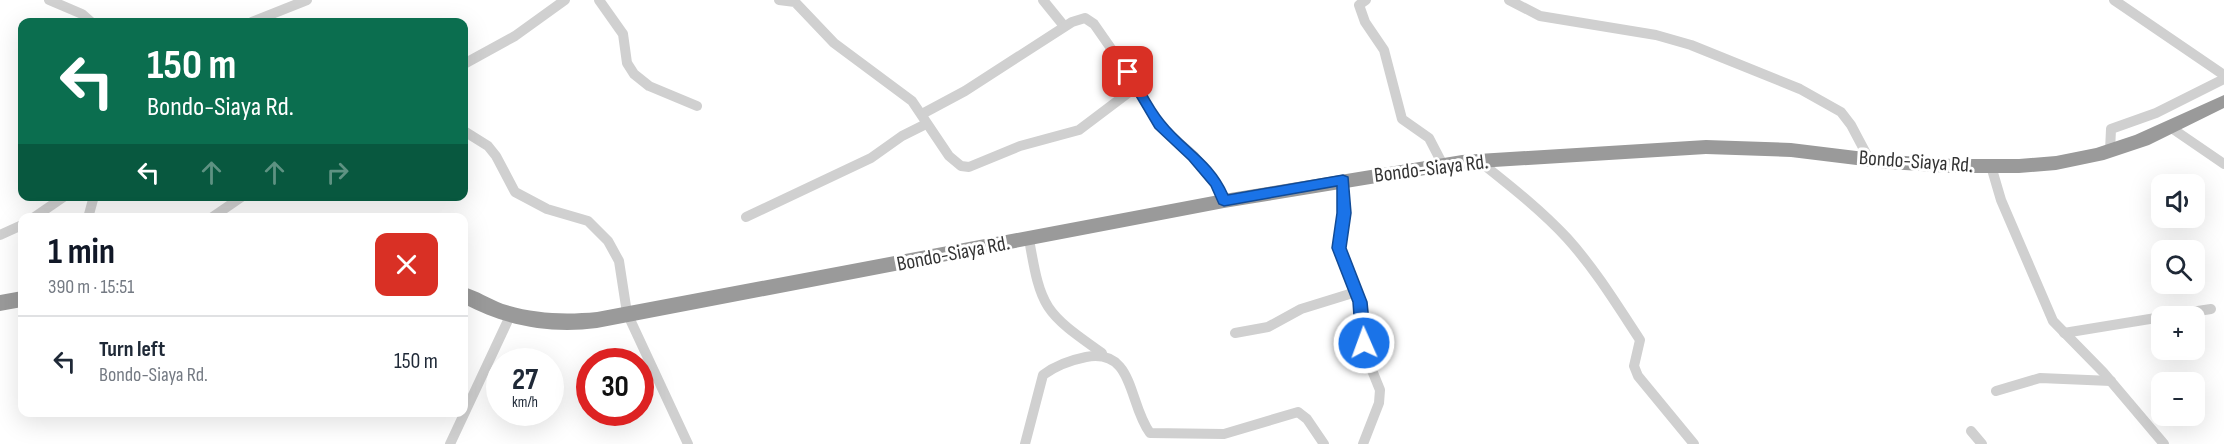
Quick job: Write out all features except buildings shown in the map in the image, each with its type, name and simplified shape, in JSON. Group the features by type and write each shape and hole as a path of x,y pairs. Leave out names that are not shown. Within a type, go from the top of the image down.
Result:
{"highway":[{"name":"Bondo-Siaya Rd.","path":"468,298 510,316 574,322 597,320 1224,201 1343,180 1479,161 1706,147 1776,149 1911,164 1991,166 2056,163 2110,151 2170,128 2224,101"},
{"path":"0,303 18,300"}],"street":[{"path":"49,0 81,13 87,18"},
{"path":"262,18 308,0"},
{"path":"468,62 515,36 565,0"},
{"path":"599,0 622,34 627,63 639,80 697,106"},
{"path":"778,0 791,1 798,5 825,36 912,101 949,156 961,166 969,167 1020,146 1074,132 1086,126 1128,93 1140,90"},
{"path":"1043,0 1064,26"},
{"path":"1366,0 1359,5 1359,9 1368,28 1384,50 1402,119 1429,138 1443,165"},
{"path":"1509,0 1540,16 1645,33 1691,45 1800,89 1840,112 1851,125 1869,159"},
{"path":"2110,151 2111,129 2156,113 2224,77 2114,0"},
{"path":"746,217 871,158 965,91 1064,26 1082,19 1090,20 1140,90 1159,125 1194,156 1216,183 1224,201"},
{"path":"2170,128 2224,164"},
{"path":"468,134 488,146 496,156 515,192 547,209 588,221 599,230 619,261 627,313 688,444"},
{"path":"1479,161 1552,221 1585,258 1640,340 1634,366 1638,376 1694,444"},
{"path":"1991,166 2001,200 2049,313 2064,333 2110,381 2159,442"},
{"path":"1343,180 1344,213 1339,248 1363,317 1365,353 1380,390 1379,403 1362,444"},
{"path":"40,213 58,201"},
{"path":"218,213 236,201"},
{"path":"0,235 18,227"},
{"path":"1029,239 1041,295 1046,305 1055,317 1114,361 1125,374 1132,387 1142,424 1150,433 1224,434 1298,412 1307,419 1324,444"},
{"path":"1235,333 1268,327 1301,309 1356,292"},
{"path":"2205,310 2211,309"},
{"path":"468,406 510,316"},
{"path":"2064,333 2151,319"},
{"path":"1025,444 1043,375 1063,364 1102,353"},
{"path":"1996,391 2040,378 2110,381"},
{"path":"450,444 463,417"},
{"path":"1971,431 1982,444"}],"route":[{"path":"1128,72 1159,125 1194,156 1216,183 1224,201 1343,180 1344,213 1339,248 1360,302 1364,343"}]}
